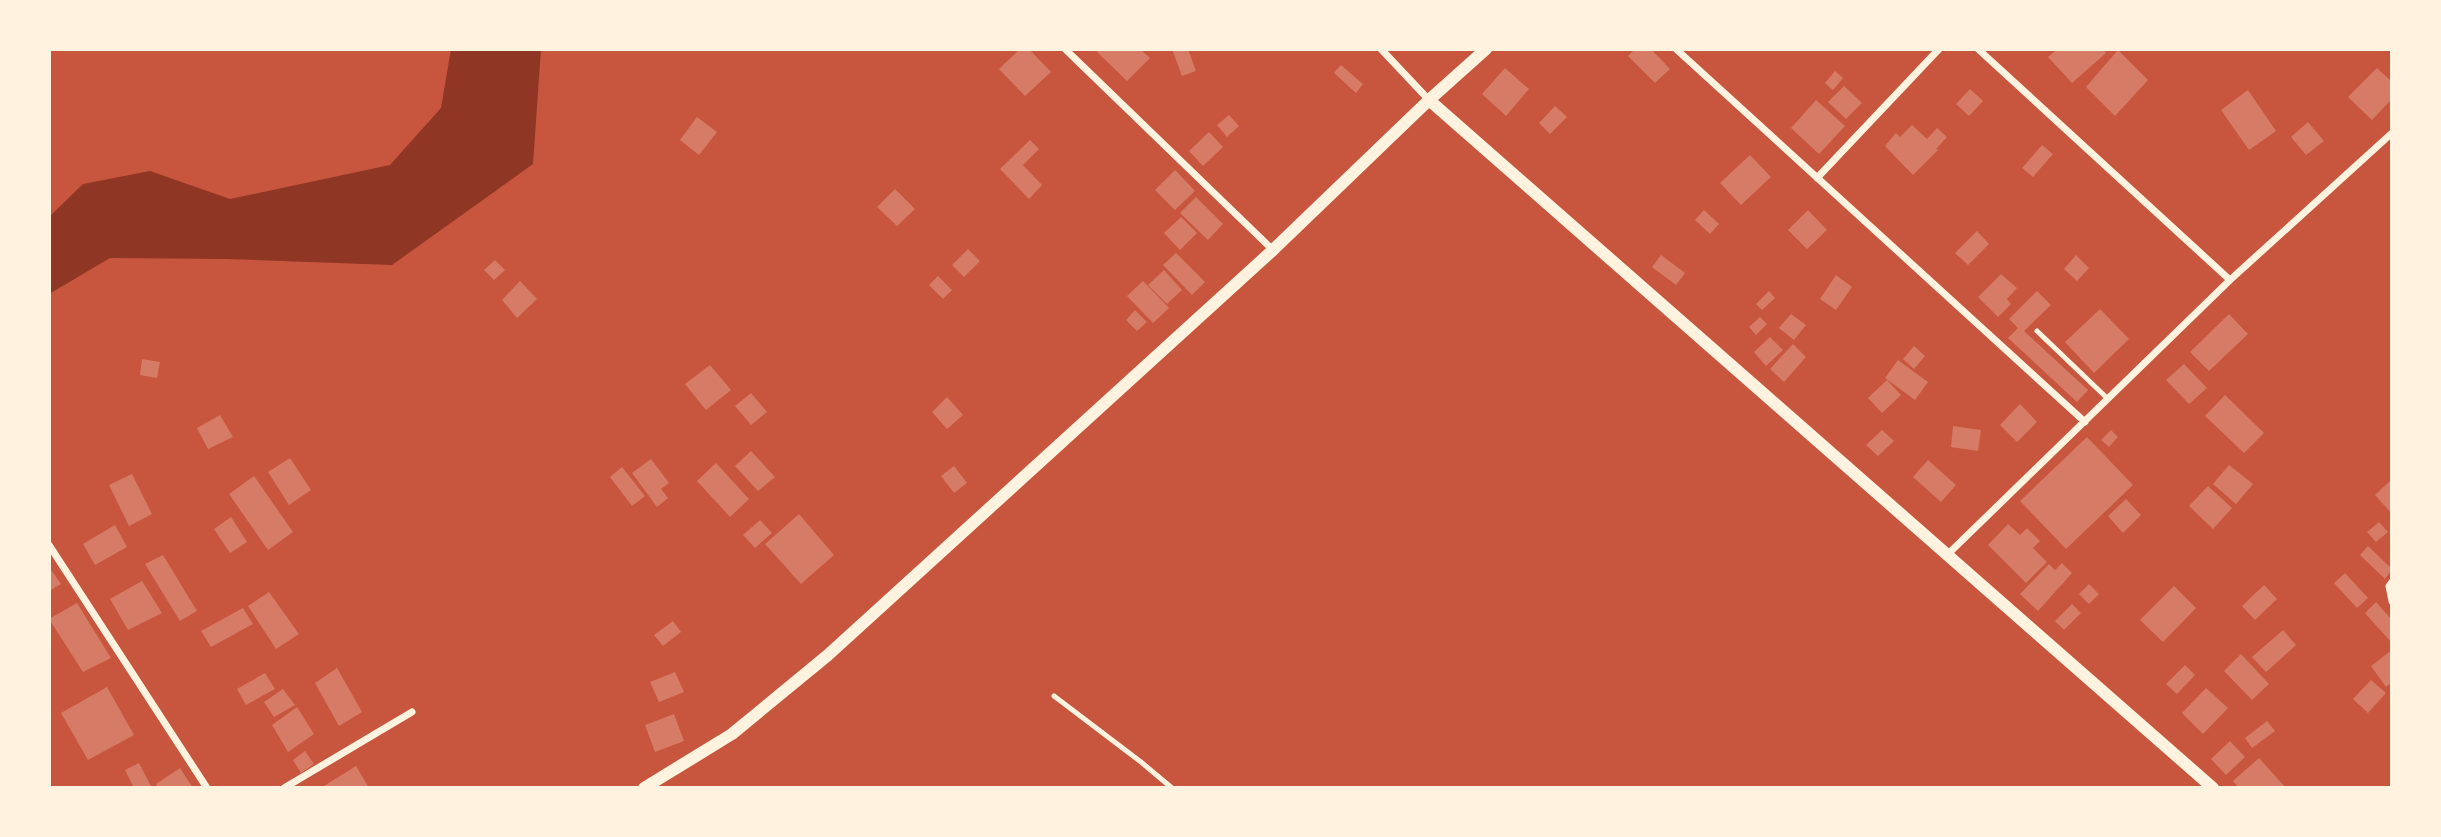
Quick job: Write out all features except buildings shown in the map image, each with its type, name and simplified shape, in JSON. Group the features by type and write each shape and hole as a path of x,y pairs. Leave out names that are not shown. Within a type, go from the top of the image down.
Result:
{"street":[{"path":"1065,49 1273,250"},
{"path":"1381,49 1429,100 2213,788"},
{"path":"645,788 732,734 828,655 1273,250 1486,49"},
{"path":"1676,49 2085,422"},
{"path":"1817,178 1939,49"},
{"path":"1978,49 2230,280"},
{"path":"1947,555 2230,280 2392,133"},
{"path":"49,545 207,788"},
{"path":"2392,582 2389,586 2392,601"},
{"path":"284,788 412,712"}],"lane":[{"path":"2037,331 2108,399"},
{"path":"1054,696 1172,788"}],"shaded area":[{"path":"451,49 541,49 533,164 392,265 110,258 49,294 49,217 83,184 150,171 230,199 390,165 441,108"}]}
